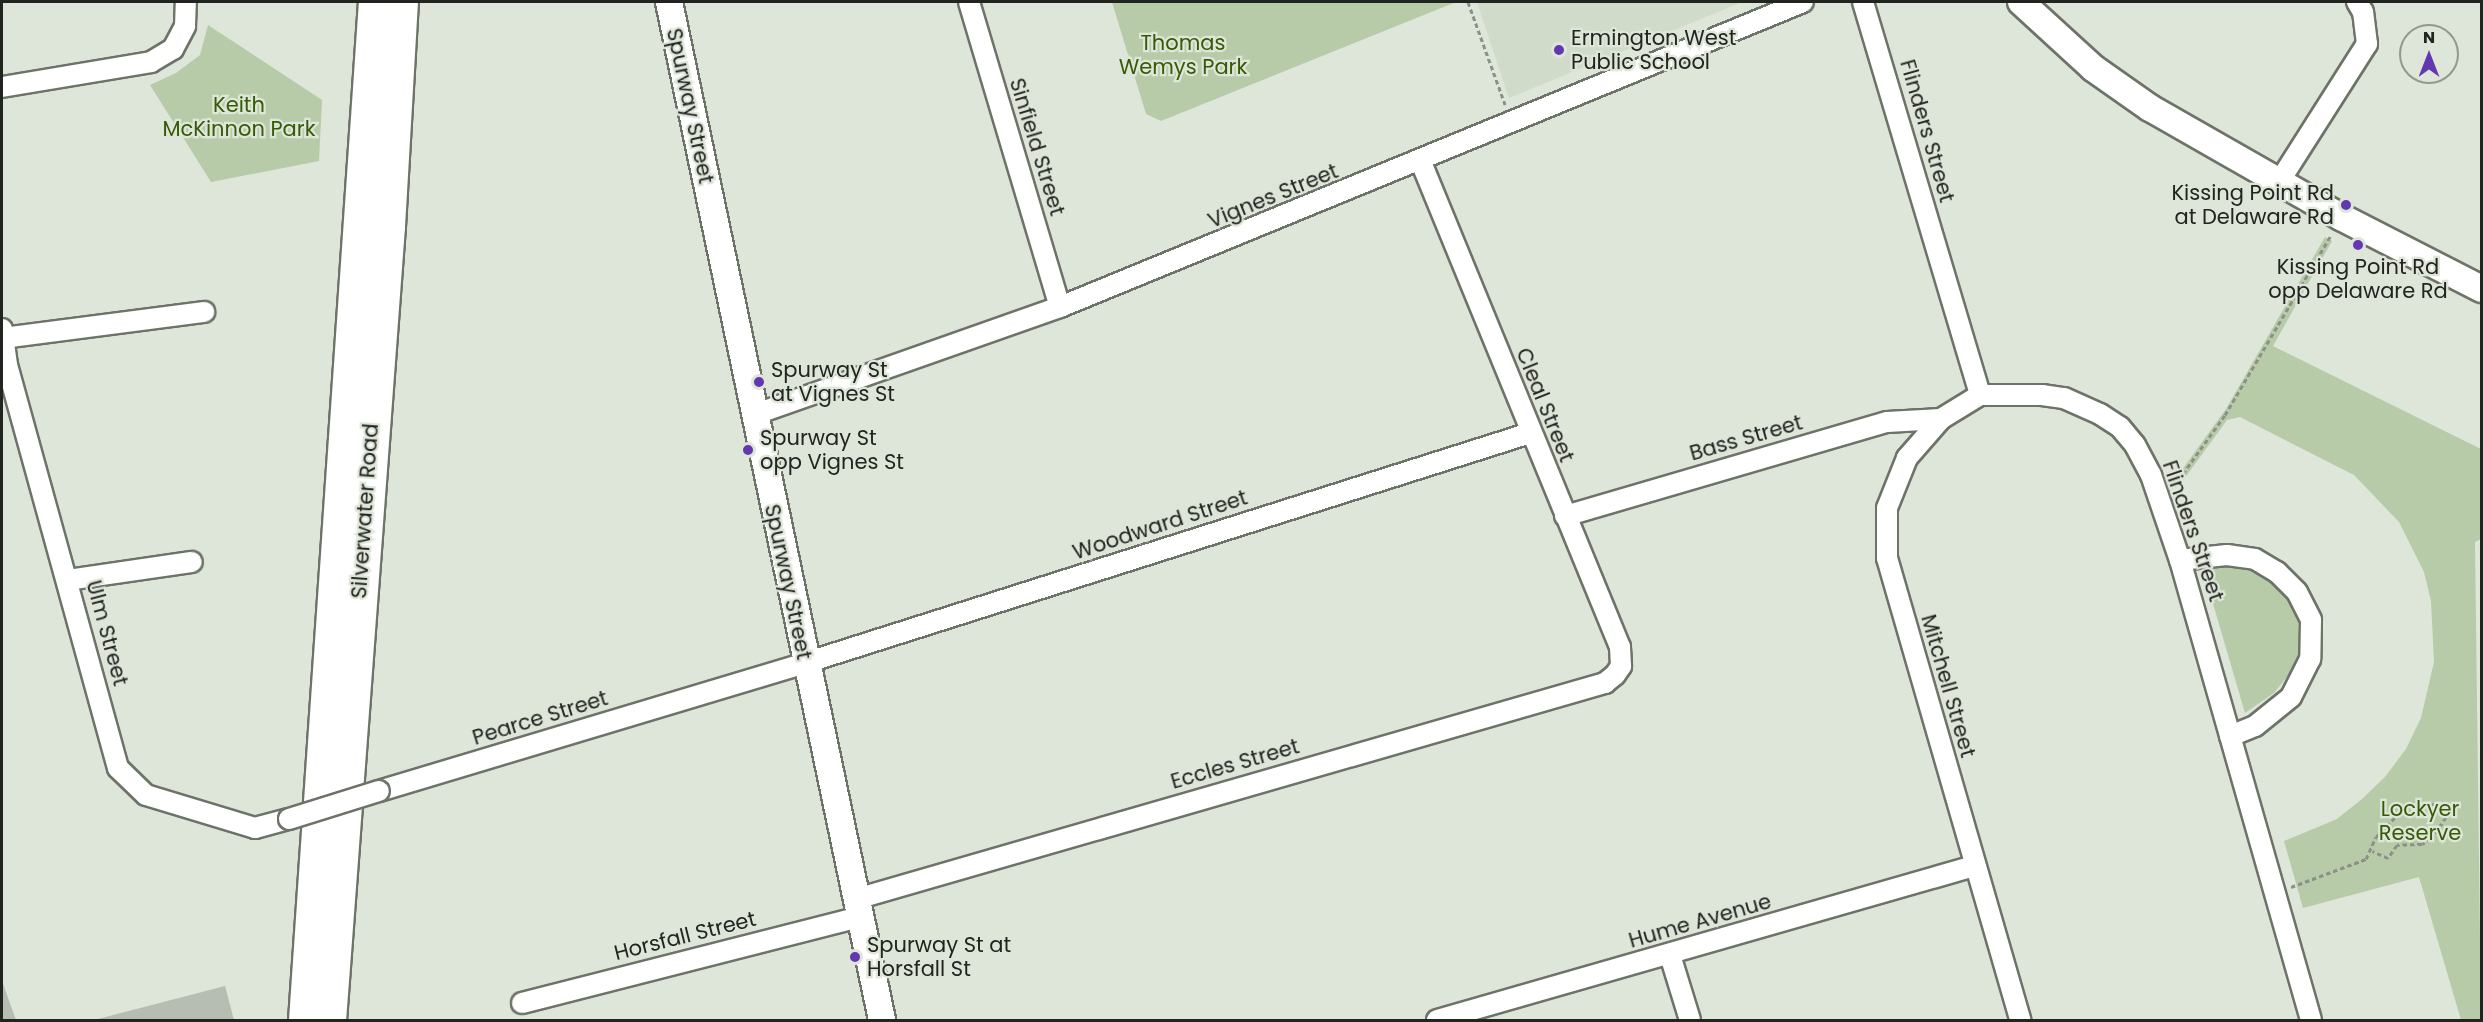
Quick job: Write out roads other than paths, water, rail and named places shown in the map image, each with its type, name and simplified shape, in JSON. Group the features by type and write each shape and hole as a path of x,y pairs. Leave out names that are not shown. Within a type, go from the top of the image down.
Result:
{"highway":[{"name":"Silverwater Road","path":"305,1020 375,2"},
{"name":"Silverwater Road","path":"329,1020 401,2"}],"street":[{"path":"2,87 151,62 173,49 185,26 186,2"},
{"name":"Spurway Street","path":"669,2 753,415 882,1020"},
{"name":"Sinfield Street","path":"969,2 1060,307"},
{"name":"Vignes Street","path":"753,415 1060,307 1421,162 1803,2"},
{"name":"Flinders Street","path":"1863,2 1980,395 2017,393 2064,398 2120,428 2135,445 2151,475 2180,560 2311,1020"},
{"path":"2021,2 2093,68 2150,108 2278,182 2481,289"},
{"path":"2278,182 2364,50 2367,30 2357,2"},
{"name":"Cleal Street","path":"1421,162 1530,433 1620,647 1621,666"},
{"path":"2,333 204,312"},
{"name":"Ulm Street","path":"2,333 118,768 146,795 244,825 255,828 289,819"},
{"name":"Mitchell Street","path":"1980,395 1941,418 1907,458 1893,487 1885,530 1887,558 2020,1020"},
{"name":"Bass Street","path":"1565,516 1887,422 1941,418"},
{"name":"Woodward Street","path":"805,663 1530,433"},
{"path":"2180,560 2227,555 2255,559 2277,572 2297,592 2311,620 2310,659 2291,697 2255,726 2230,736"},
{"path":"68,580 192,562"},
{"name":"Pearce Street","path":"289,819 805,663"},
{"name":"Eccles Street","path":"858,908 1605,683 1621,666"},
{"name":"Hume Avenue","path":"1437,1020 1974,866"},
{"name":"Horsfall Street","path":"522,1003 858,908"},
{"path":"1670,955 1690,1020"}],"place":[{"name":"Ermington West Public School","path":"1559,50"},
{"name":"Kissing Point Rd at Delaware Rd","path":"2346,205"},
{"name":"Kissing Point Rd opp Delaware Rd","path":"2358,245"},
{"name":"Spurway St at Vignes St","path":"759,382"},
{"name":"Spurway St opp Vignes St","path":"748,450"},
{"name":"Spurway St at Horsfall St","path":"855,957"}],"park label":[{"name":"Thomas Wemys Park","path":"1183,55"},
{"name":"Keith McKinnon Park","path":"239,117"},
{"name":"Lockyer Reserve","path":"2420,821"}]}
